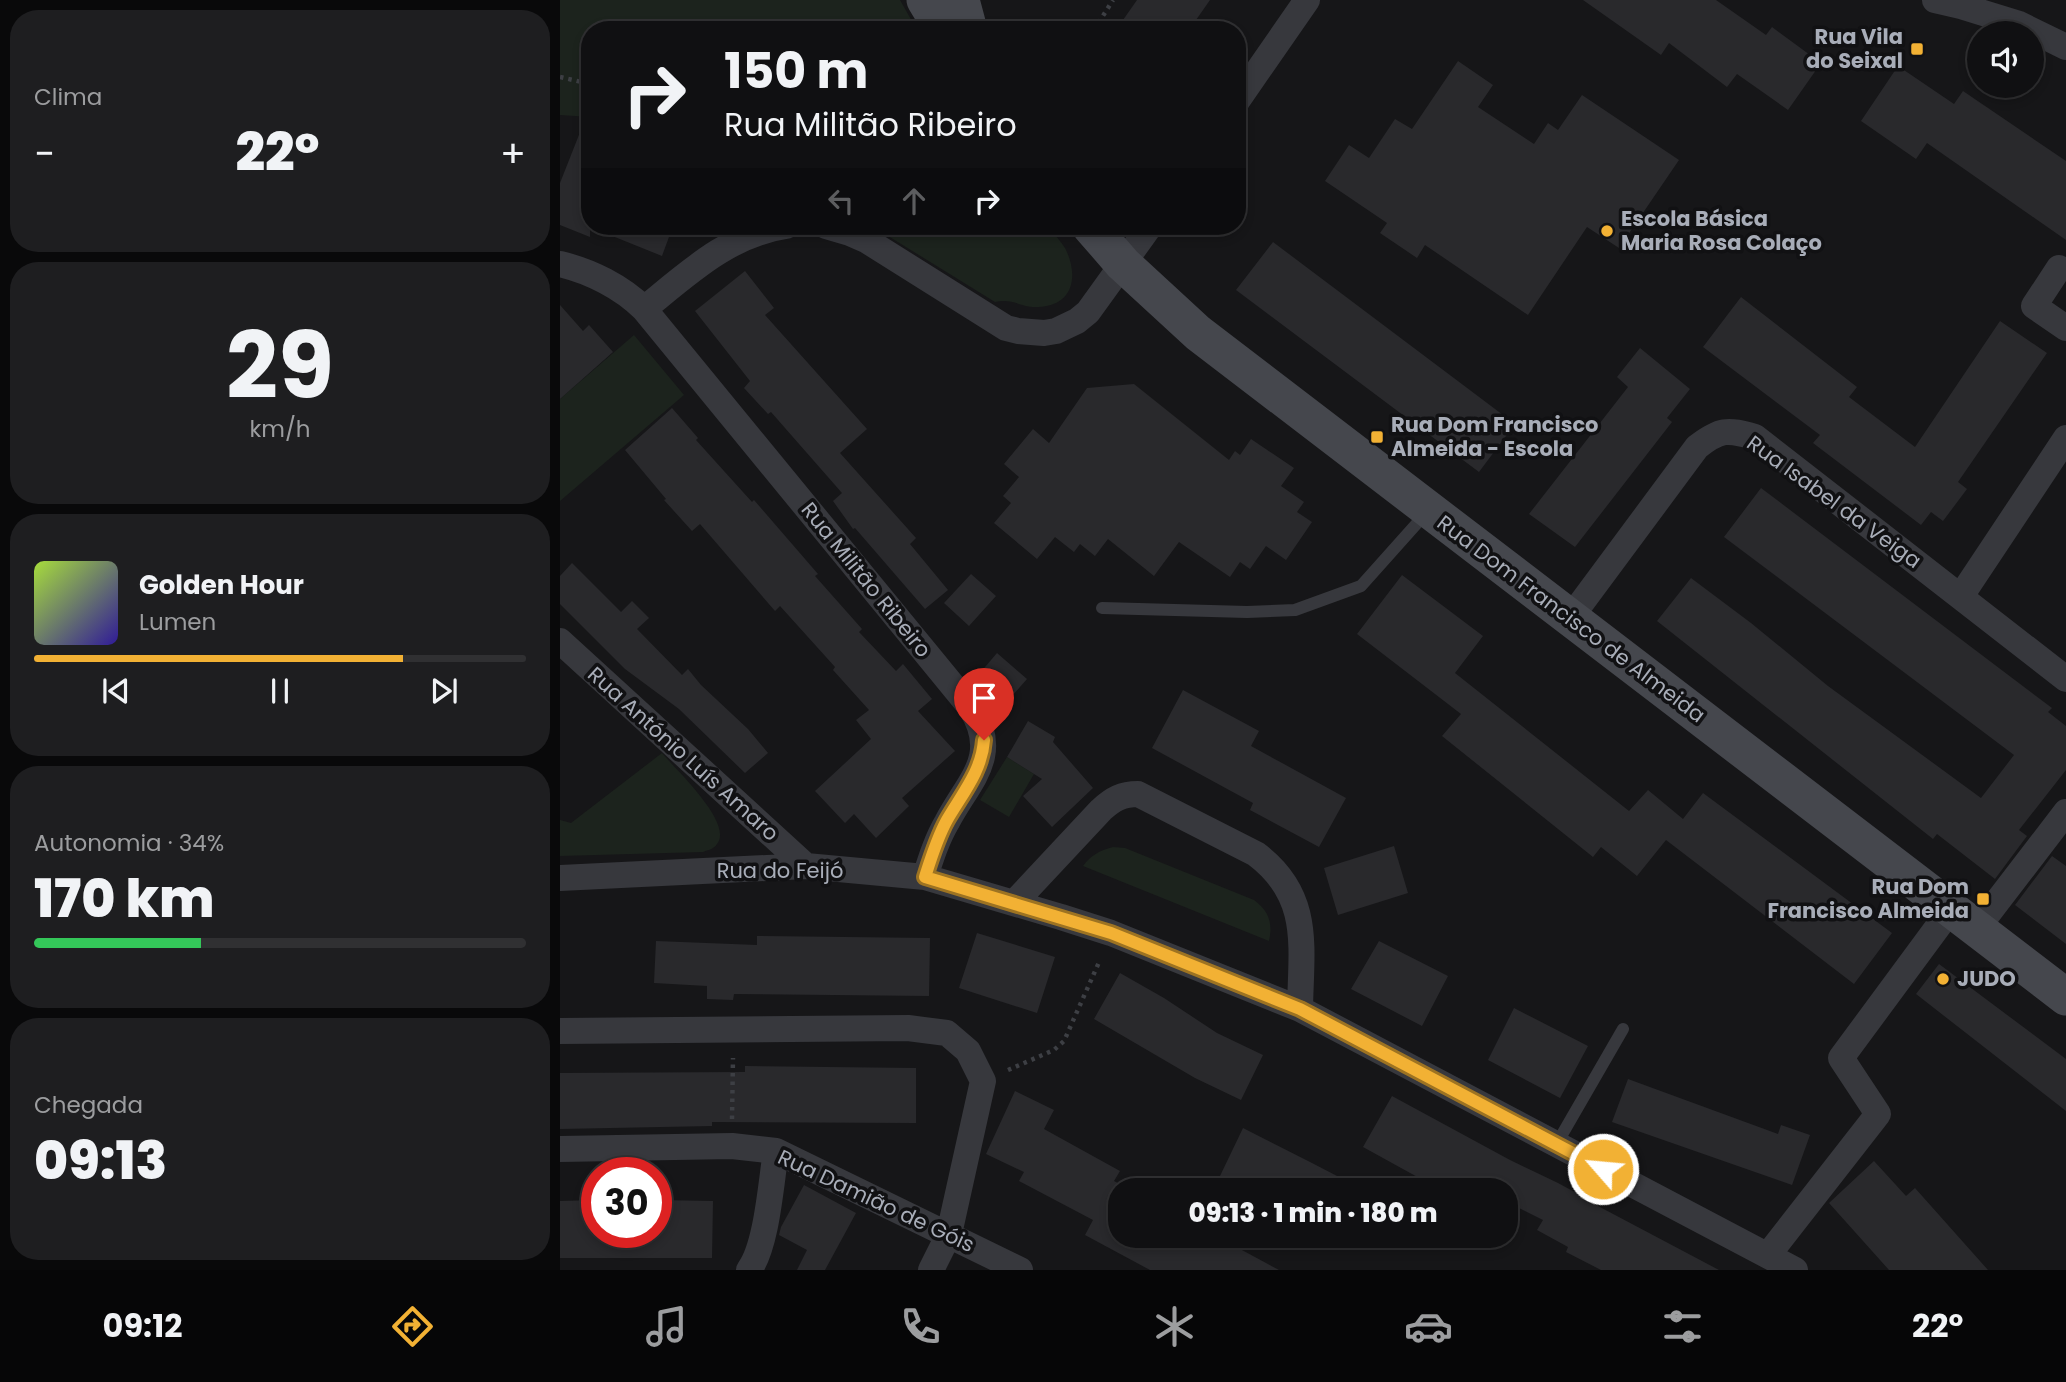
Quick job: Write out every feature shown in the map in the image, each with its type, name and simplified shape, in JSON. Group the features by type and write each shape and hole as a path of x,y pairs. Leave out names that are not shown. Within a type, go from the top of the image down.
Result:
{"main road":[{"path":"925,0 938,21"},
{"path":"961,0 967,21"},
{"name":"Rua Dom Francisco de Almeida","path":"1098,235 1124,264 1198,333 2066,997"}],"street":[{"path":"1246,88 1307,0"},
{"path":"1935,0 2019,24 2066,47"},
{"path":"644,309 711,256 750,235"},
{"path":"855,235 994,321 1018,331 1044,333 1056,331 1077,321 1088,312 1144,235"},
{"name":"Rua Militão Ribeiro","path":"560,264 579,269 626,292 644,309 971,709 980,724 984,740 983,755 977,771 946,822 925,877"},
{"path":"2059,268 2034,306 2066,328"},
{"name":"Rua Isabel da Veiga","path":"1571,617 1697,447 1711,436 1731,430 1755,438 2066,679"},
{"path":"1961,596 2066,438"},
{"name":"Rua António Luís Amaro","path":"560,641 806,866"},
{"path":"1014,903 1111,800 1124,794 1138,794 1256,854 1286,882 1297,907 1301,932 1300,1009"},
{"path":"1768,1255 1878,1114 1841,1059 1964,918 2066,812"},
{"name":"Rua do Feijó","path":"560,878 806,866 925,877 1111,933 1300,1009 1795,1270"},
{"path":"560,1031 908,1028 947,1033 968,1051 983,1081 949,1234 931,1270"},
{"name":"Rua Damião de Góis","path":"560,1149 732,1146 776,1151 1020,1270"},
{"path":"749,1270 754,1264 763,1234 776,1151"}],"lane":[{"path":"1102,608 1247,612 1295,610 1361,586 1428,510"},
{"path":"1556,1145 1623,1029"}],"path":[{"path":"1100,21 1113,0"},
{"path":"560,77 581,82"},
{"path":"983,1081 1054,1050 1064,1041 1111,933"},
{"path":"732,1146 734,1029"}],"shaded area":[{"path":"560,0 900,0 912,21 581,21 581,116 560,115"},
{"path":"887,235 1055,235 1065,248 1072,268 1070,287 1066,295 1050,305 1038,307 1008,301 995,302"},
{"path":"634,335 684,395 560,501 560,399"},
{"path":"662,753 710,810 720,835 716,846 703,852 560,856 560,820 571,823"},
{"path":"1007,757 1034,774 1009,817 980,800"},
{"path":"1113,847 1125,848 1254,900 1269,918 1269,941 1083,866 1096,854"}],"building":[{"path":"1137,0 1210,0 1195,21 1122,21"},
{"path":"1583,0 1716,0 1766,35 1772,27 1821,63 1788,110 1737,74 1727,87 1669,43 1661,55"},
{"path":"1458,61 1493,85 1478,107 1534,144 1548,123 1558,130 1582,95 1679,160 1619,248 1587,227 1528,315 1425,245 1417,258 1380,233 1387,223 1325,181 1349,145 1369,158 1395,119 1412,129"},
{"path":"1898,66 1954,104 1963,91 1967,94 1967,98 1973,98 2066,161 2066,240 1927,143 1916,159 1861,121"},
{"path":"581,130 581,233 560,225 560,183"},
{"path":"610,235 670,235 662,256"},
{"path":"1273,242 1515,424 1479,472 1236,290"},
{"path":"745,271 774,308 765,315 867,429 840,453 916,538 910,544 948,590 925,609 855,528 853,529 833,501 842,493 771,412 768,414 744,388 750,381 695,311"},
{"path":"1741,297 1857,387 1849,397 1915,447 2000,321 2047,353 1958,482 1967,489 1943,521 1931,512 1921,525 1813,443 1820,435 1703,347"},
{"path":"560,305 583,331 589,325 613,352 560,399"},
{"path":"1640,348 1690,389 1667,418 1672,422 1575,547 1529,514 1628,387 1617,377"},
{"path":"1134,384 1229,460 1235,451 1240,455 1251,439 1294,468 1281,486 1304,502 1297,512 1312,522 1286,560 1266,546 1250,569 1240,562 1230,577 1179,542 1154,576 1108,539 1095,556 1080,544 1074,552 1055,537 1037,559 994,523 1011,503 1003,496 1019,477 1004,464 1033,429 1049,443 1087,388"},
{"path":"672,408 698,438 696,440 752,502 754,500 818,574 815,576 862,629 859,632 896,671 903,664 932,699 918,711 955,751 902,798 909,806 876,838 854,814 845,823 815,791 871,739 856,720 869,710 833,670 835,667 780,606 775,611 700,524 692,531 625,450"},
{"path":"1761,488 2052,708 2048,712 2066,726 2066,770 2019,830 2027,836 1995,879 1937,834 1933,839 1657,621 1691,578 1828,686 1981,798 2014,755 1724,537"},
{"path":"572,563 621,612 632,601 649,618 637,629 682,675 688,669 768,753 745,773 679,709 625,669 560,604 560,576"},
{"path":"971,574 996,596 969,626 944,603"},
{"path":"1402,575 1483,636 1455,673 1629,811 1648,790 1683,819 1703,793 1892,933 1854,984 1666,840 1637,876 1601,847 1593,857 1442,736 1461,714 1357,634"},
{"path":"997,653 1027,679 1004,705 974,680"},
{"path":"1183,690 1259,731 1251,746 1346,798 1319,847 1250,810 1253,803 1152,748"},
{"path":"1028,721 1055,737 1053,742 1093,788 1052,827 1023,796 1042,779 1007,757"},
{"path":"1394,846 1408,893 1338,915 1324,868"},
{"path":"2052,856 2066,866 2066,944 2015,905"},
{"path":"977,933 1055,957 1037,1013 959,988"},
{"path":"757,936 930,938 929,996 734,994 733,1000 707,999 707,986 654,983 656,941 757,945"},
{"path":"1379,941 1448,976 1422,1026 1351,989"},
{"path":"1939,964 2066,1059 2066,1111 1916,994"},
{"path":"1120,973 1217,1033 1263,1055 1241,1100 1195,1078 1094,1019"},
{"path":"1514,1008 1588,1046 1560,1098 1488,1060"},
{"path":"745,1066 916,1068 916,1123 712,1122 712,1126 560,1129 560,1073 745,1072"},
{"path":"1628,1079 1778,1134 1781,1125 1810,1135 1792,1185 1612,1122"},
{"path":"1015,1091 1054,1110 1044,1129 1120,1171 1116,1178 1108,1178 1108,1247 1085,1235 1093,1220 1019,1181 1024,1172 986,1154"},
{"path":"1392,1096 1719,1270 1601,1270 1566,1252 1568,1247 1537,1230 1543,1220 1518,1208 1518,1178 1419,1178 1363,1147"},
{"path":"1243,1128 1341,1178 1224,1178 1220,1176"},
{"path":"1874,1161 1906,1196 1915,1188 1988,1270 1889,1270 1829,1203"},
{"path":"804,1185 856,1213 825,1270 797,1270 807,1250 779,1235"},
{"path":"581,1200 581,1248 672,1248 672,1200 713,1201 712,1258 560,1258 560,1201"},
{"path":"1109,1248 1238,1248 1279,1270 1150,1270"}],"place":[{"name":"Rua Vila do Seixal","path":"1917,49"},
{"name":"Escola Básica Maria Rosa Colaço","path":"1607,231"},
{"name":"Rua Dom Francisco Almeida - Escola","path":"1377,437"},
{"name":"Rua Dom Francisco Almeida","path":"1983,899"},
{"name":"JUDO","path":"1943,979"}],"route":[{"path":"984,740 983,755 977,771 946,822 925,877 1111,933 1300,1009 1603,1169"}]}
